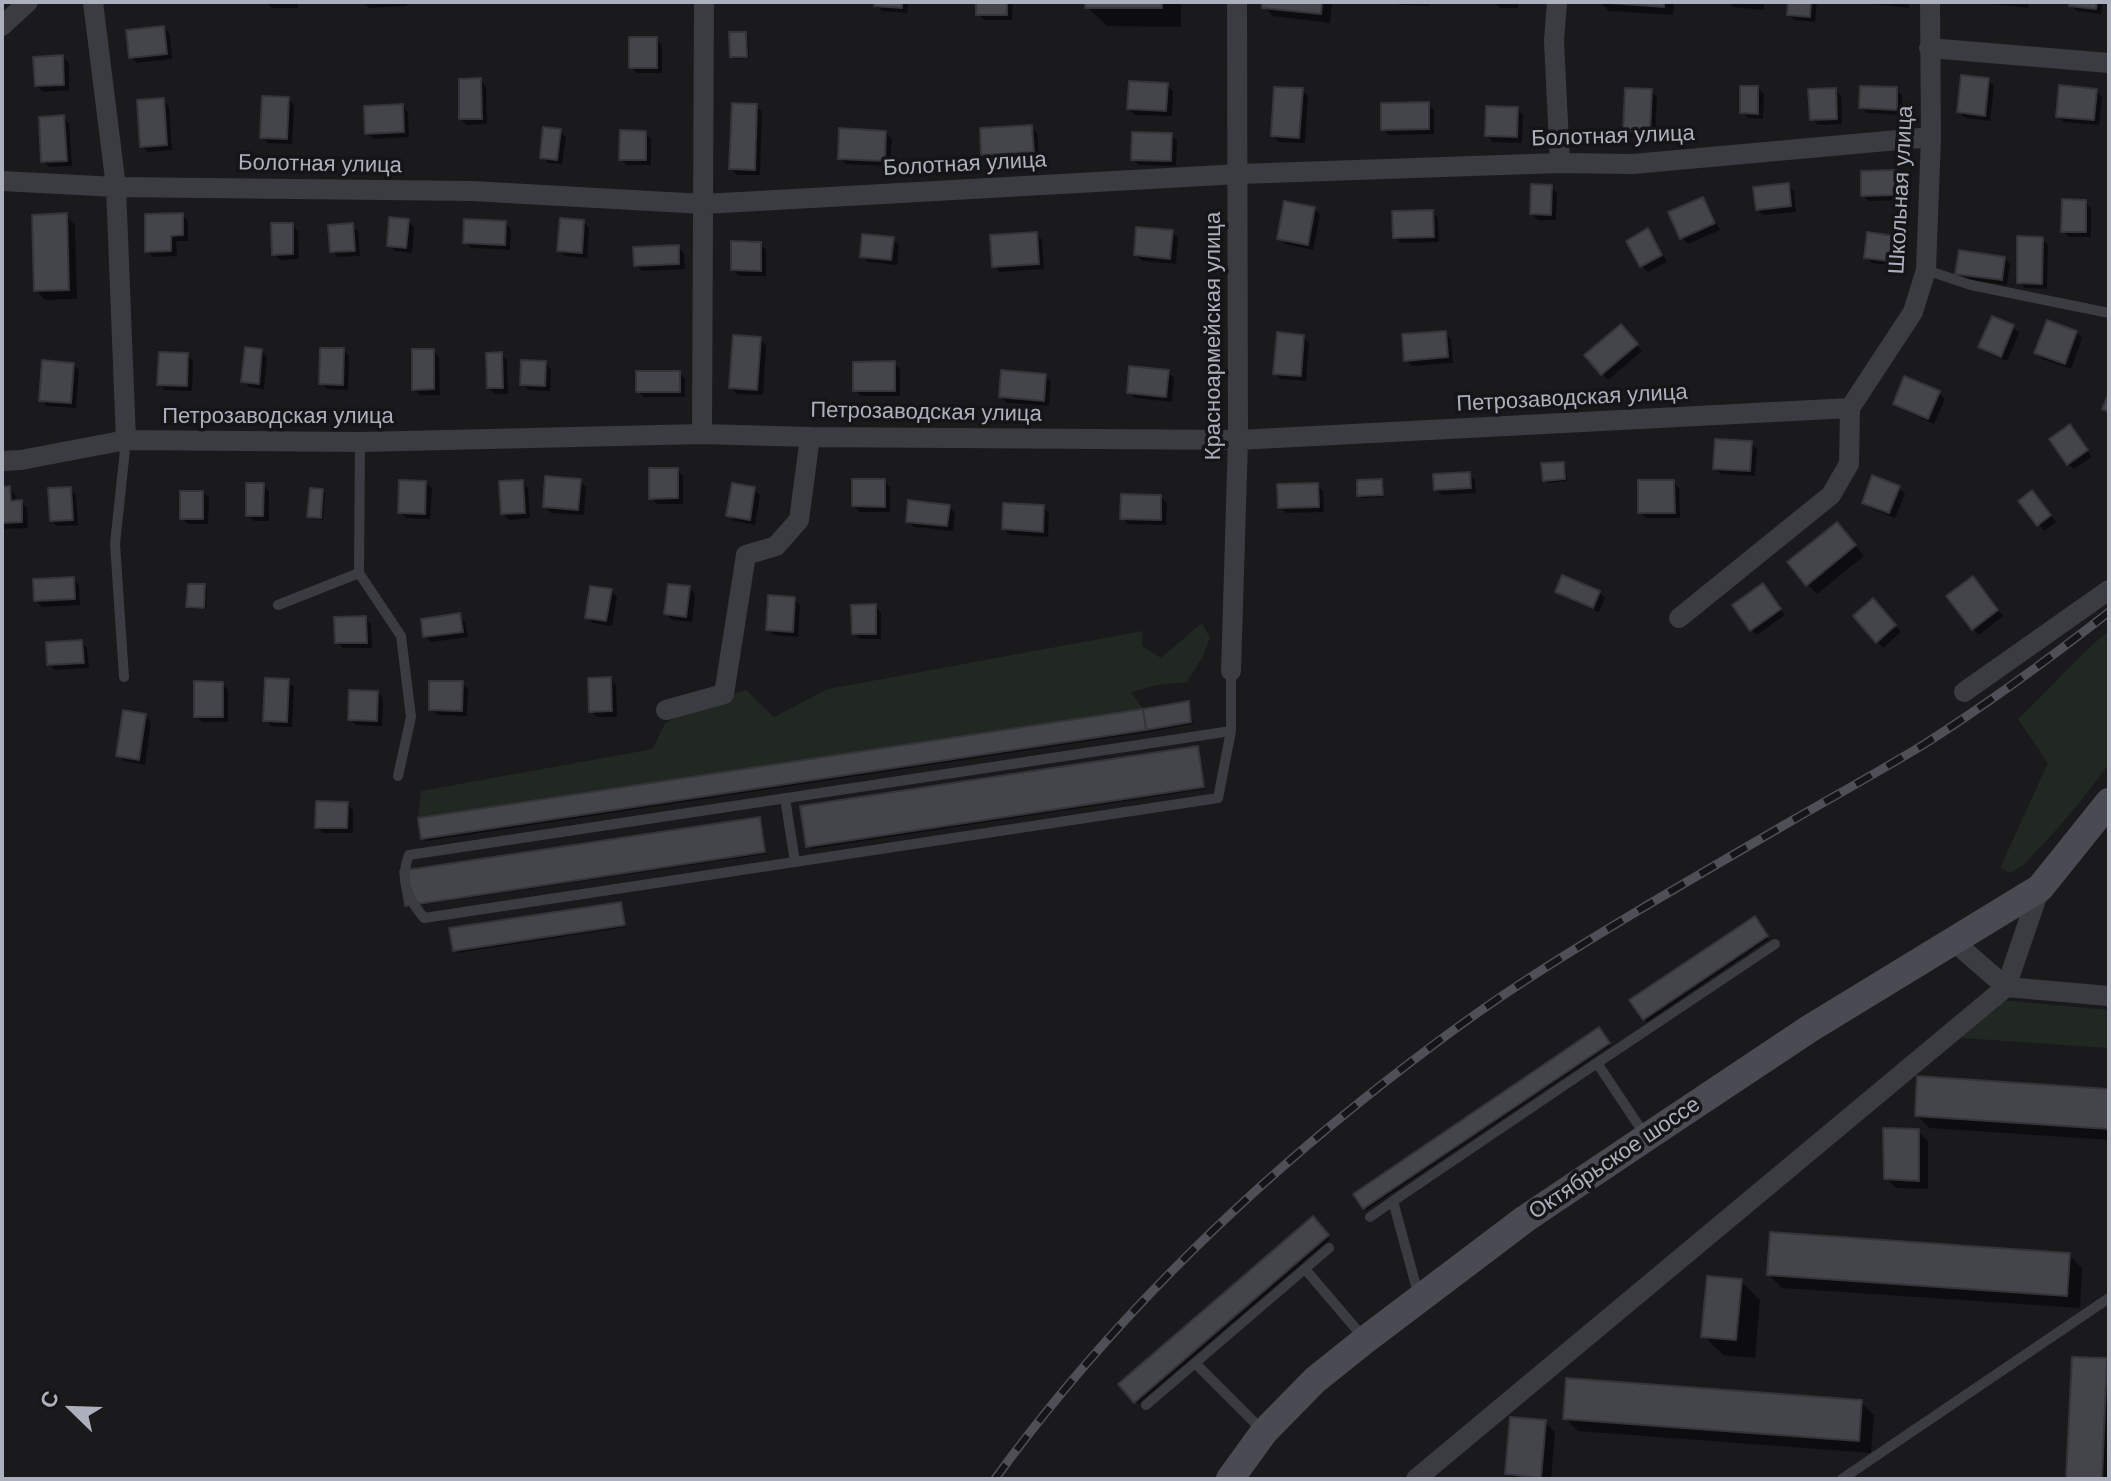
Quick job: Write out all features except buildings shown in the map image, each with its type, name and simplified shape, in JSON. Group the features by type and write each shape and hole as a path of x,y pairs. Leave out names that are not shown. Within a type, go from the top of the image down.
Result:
{"main road":[{"name":"Октябрьское шоссе","path":"1230,1479 1264,1432 1315,1380 1365,1340 1525,1219 1647,1137 1809,1029 2040,888 2109,802"}],"street":[{"path":"2,26 28,2"},
{"path":"93,2 116,187 126,440"},
{"path":"702,434 704,2"},
{"name":"Красноармейская улица","path":"1231,671 1238,440 1237,2"},
{"path":"1557,2 1554,41 1560,163"},
{"name":"Школьная улица","path":"1850,408 1913,312 1926,270 1931,137 1930,2"},
{"path":"1929,48 2109,63"},
{"name":"Болотная улица","path":"2,181 116,187 472,191 704,204 1239,174 1560,163 1633,164 1931,137"},
{"path":"1679,618 1831,495 1849,464 1850,408"},
{"name":"Петрозаводская улица","path":"2,461 126,440 360,442 702,434 1238,440 1850,408"},
{"path":"666,710 724,694 746,555 776,546 799,520 810,437"},
{"path":"1964,692 2109,590"},
{"name":"Октябрьское шоссе","path":"2006,987 2040,888"},
{"path":"1952,940 2006,987 2109,996"},
{"path":"1416,1479 2006,987"}],"lane":[{"path":"1926,270 1971,285 2109,313"},
{"path":"124,677 115,544 126,440"},
{"path":"360,442 359,573 401,636 411,717 398,776"},
{"path":"278,605 359,573"},
{"path":"1231,671 1231,731 1218,798 424,918 409,899 404,867 409,855 1231,731"},
{"path":"785,798 795,862"},
{"path":"1370,1217 1775,944"},
{"path":"1597,1063 1647,1137"},
{"path":"1393,1201 1419,1299"},
{"path":"1146,1405 1329,1248"},
{"path":"1305,1269 1365,1340"},
{"path":"1842,1479 2109,1298"},
{"path":"1195,1363 1264,1432"}],"shaded area":[{"path":"1202,623 1210,638 1187,682 1131,692 1143,709 418,818 421,791 653,749 665,723 701,705 746,690 774,717 828,689 1143,631 1142,646 1161,658"},
{"path":"2109,631 2109,764 2048,839 2023,865 2010,873 2000,868 2048,763 2018,719"},
{"path":"2000,1000 2109,1010 2109,1048 1947,1037"}],"railway":[{"path":"995,1479 1071,1382 1153,1290 1287,1163 1403,1068 1498,998 1590,940 1971,714 2109,612"}]}
